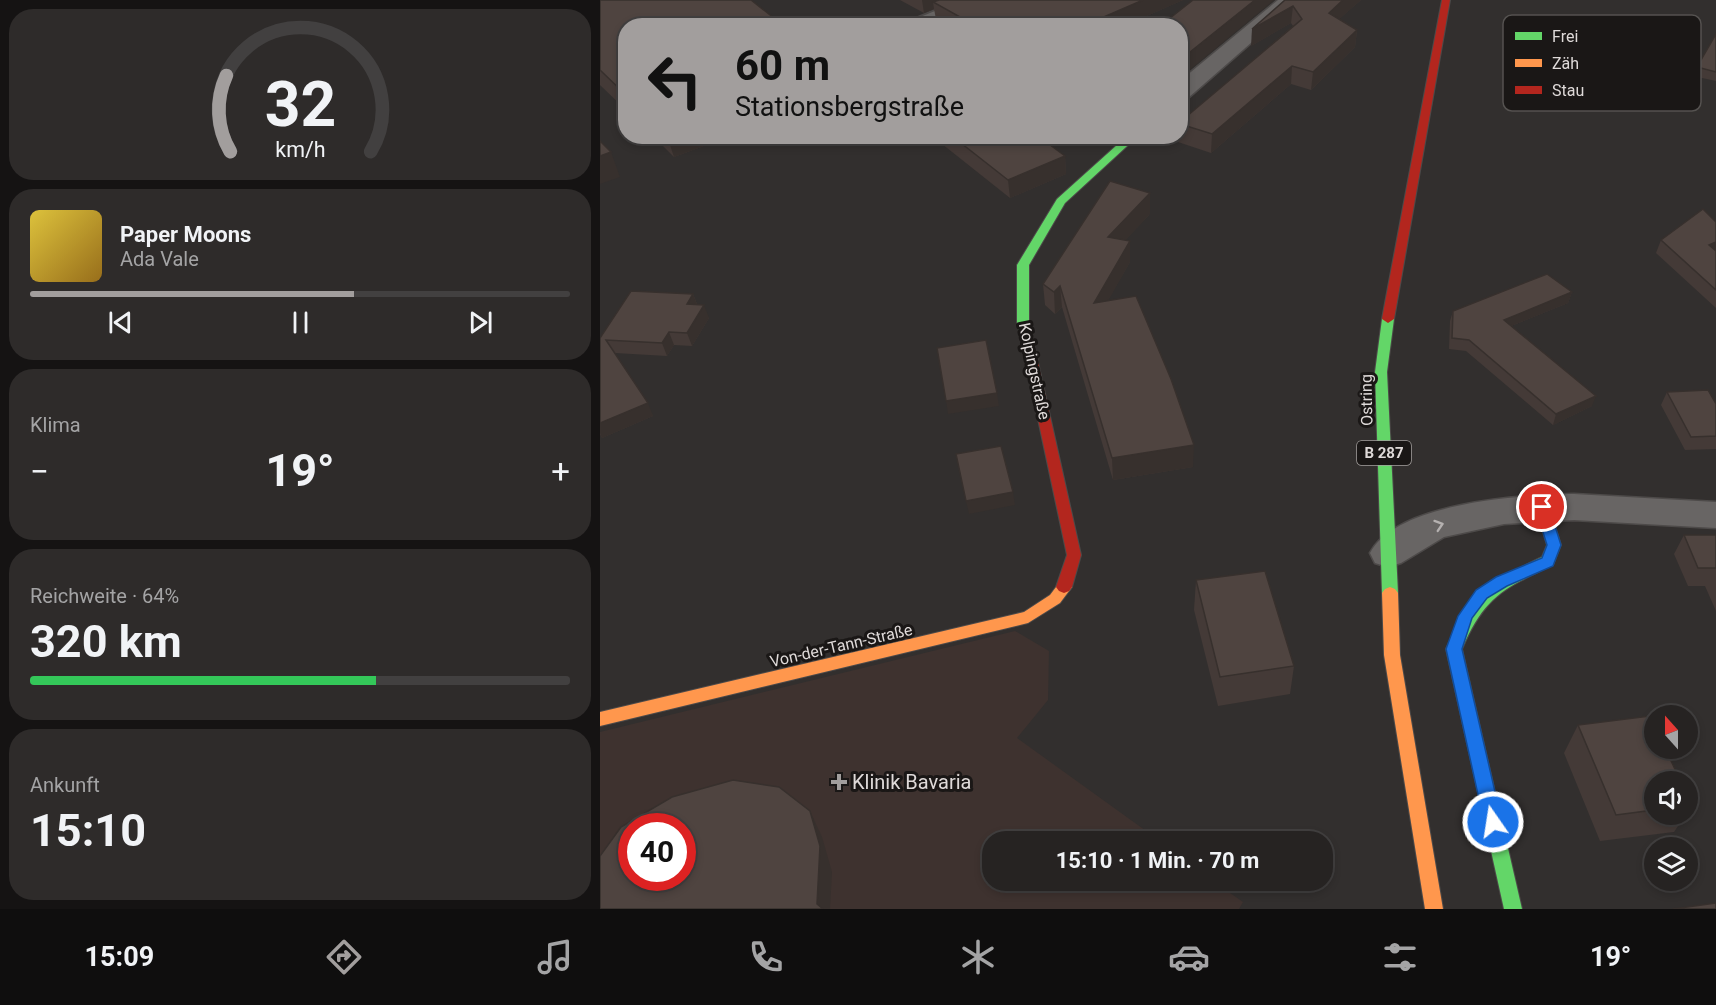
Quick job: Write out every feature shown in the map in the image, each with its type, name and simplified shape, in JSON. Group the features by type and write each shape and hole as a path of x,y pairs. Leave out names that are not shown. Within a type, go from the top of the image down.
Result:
{"street":[{"path":"1188,86 1290,0"},
{"name":"Ostring","path":"1434,909 1392,655 1381,372 1392,288 1446,0"},
{"name":"Kolpingstraße","path":"1071,573 1074,555 1023,323 1023,265 1061,201 1124,144"},
{"path":"1388,553 1433,526 1484,513 1542,507 1716,515"},
{"path":"1513,909 1454,649 1465,616 1481,594 1502,581 1548,561 1554,545 1542,507"},
{"name":"Von-der-Tann-Straße","path":"600,719 1028,617 1060,596 1071,573"}],"lane":[{"path":"924,18 971,0"}],"shaded area":[{"name":"Klinik Bavaria","path":"1015,631 1049,651 1048,700 1017,738 1146,831 982,831 982,891 1227,891 1243,902 1239,909 600,909 600,732"}],"building":[{"path":"600,0 751,0 774,18 618,18 618,87 600,70"},
{"path":"939,0 1143,0 1101,18 962,18 933,2"},
{"path":"1193,0 1255,0 1188,54 1188,18 1170,18"},
{"path":"1285,0 1343,0 1329,13 1357,30 1313,72 1292,66 1212,134 1188,126 1188,115 1302,19 1293,6 1252,29"},
{"path":"1716,34 1716,72 1701,68 1701,60"},
{"path":"600,141 611,152 600,156"},
{"path":"962,144 1049,144 1065,156 1008,180"},
{"path":"1110,181 1150,193 1108,237 1130,241 1094,303 1136,296 1171,379 1194,445 1112,458 1060,286 1054,292 1043,284"},
{"path":"1703,209 1716,222 1716,242 1709,245 1716,251 1716,290 1661,240"},
{"path":"1547,274 1572,292 1504,320 1596,396 1556,414 1469,340 1452,338 1453,311"},
{"path":"631,291 693,294 687,304 704,305 687,333 669,332 662,343 606,340 648,403 600,423 600,338"},
{"path":"986,340 997,393 946,401 937,348"},
{"path":"1708,390 1716,404 1716,436 1691,437 1667,392"},
{"path":"1001,446 1013,492 966,501 956,454"},
{"path":"1684,535 1716,535 1716,568 1698,568"},
{"path":"1265,571 1294,666 1220,677 1196,580"},
{"path":"1644,717 1644,759 1670,759 1676,771 1644,771 1644,811 1616,815 1578,725"},
{"path":"733,780 779,787 810,811 820,846 817,904 823,909 600,909 600,856 618,831 618,891 696,891 696,813 645,813 672,797"},
{"path":"1716,903 1716,909 1673,909"}],"traffic: fast":[{"path":"1031,358 1023,323 1023,265 1061,201 1124,144"},
{"path":"1388,319 1381,372 1390,593"},
{"path":"1513,909 1454,649 1471,614 1489,593 1514,577 1548,561 1554,545 1542,507"}],"traffic: slow":[{"path":"600,719 1028,617 1055,599 1064,587"},
{"path":"1390,593 1392,655 1434,909"}],"traffic: jam":[{"path":"1388,319 1446,0"},
{"path":"1031,358 1074,555 1064,587"}],"place":[{"name":"Klinik Bavaria","path":"839,782"}],"route":[{"path":"1493,822 1454,649 1465,616 1481,594 1502,581 1548,561 1554,545 1542,507"}]}
